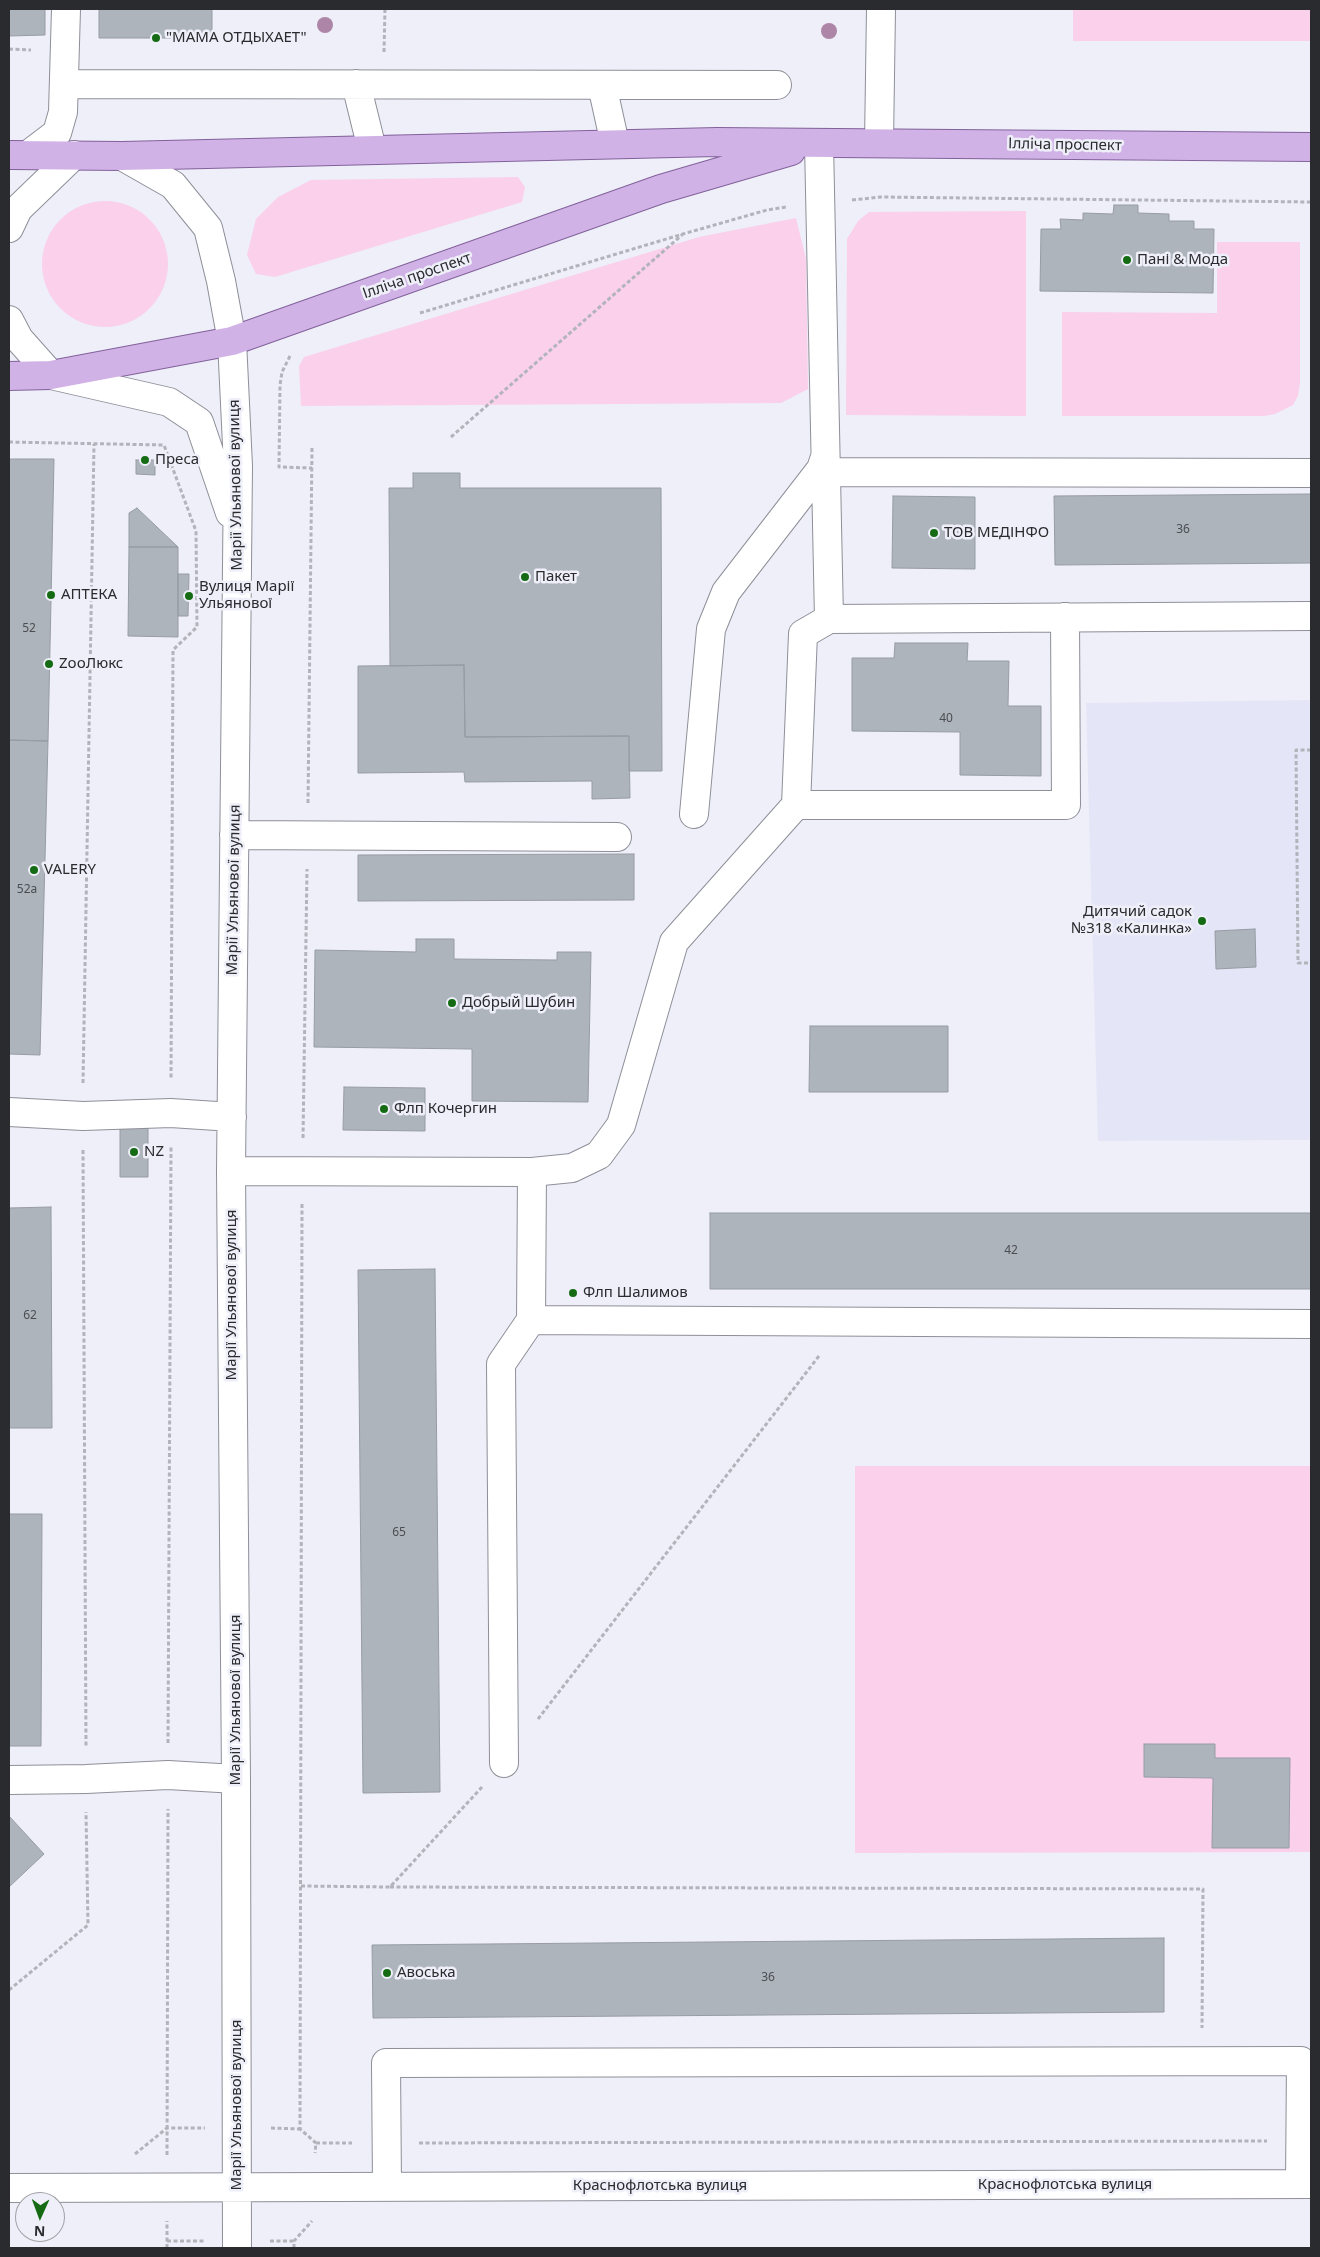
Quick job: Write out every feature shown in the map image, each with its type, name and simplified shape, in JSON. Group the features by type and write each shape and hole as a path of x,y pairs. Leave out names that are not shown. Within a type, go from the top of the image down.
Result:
{"main road":[{"name":"Ілліча проспект","path":"9,376 51,375 232,341 662,189 819,143"},
{"name":"Ілліча проспект","path":"18,155 122,156 615,144 878,143 1311,147"}],"street":[{"path":"18,155 58,133 63,112 66,9"},
{"path":"878,143 880,9"},
{"path":"64,84 777,85"},
{"path":"356,84 372,149"},
{"path":"602,85 615,144"},
{"path":"819,143 828,619"},
{"path":"1311,147 1311,158"},
{"path":"9,228 18,209 74,155"},
{"name":"Марії Ульянової вулиця","path":"122,156 173,185 208,228 222,281 232,341 238,466 231,1171 238,2128 236,2248"},
{"path":"9,320 18,339 51,375 169,402 199,422 237,536"},
{"path":"825,464 1311,473"},
{"path":"694,814 711,628 726,592 825,464"},
{"path":"231,1171 532,1172 572,1168 599,1155 621,1125 674,942 796,805 803,634 828,619 1311,616"},
{"path":"796,805 1066,805 1065,617"},
{"path":"234,835 617,838"},
{"path":"9,1112 83,1116 171,1113 232,1117"},
{"path":"504,1763 501,1364 531,1320 532,1172"},
{"path":"531,1320 1311,1324"},
{"path":"9,1780 168,1775 236,1779"},
{"path":"387,2187 386,2063 1301,2061 1300,2141 1306,2184"},
{"name":"Краснофлотська вулиця","path":"9,2188 1306,2184"}],"path":[{"path":"384,52 385,9"},
{"path":"416,314 767,210 820,203 881,197 1311,202"},
{"path":"451,436 683,234"},
{"path":"292,351 282,372 280,385 279,467 312,468"},
{"path":"9,442 164,445 196,531 197,627 173,650 167,2248"},
{"path":"9,1990 88,1925 83,1116 94,444"},
{"path":"300,2129 302,1171 312,447"},
{"path":"1311,750 1296,750 1298,963 1311,963"},
{"path":"390,1887 504,1763 845,1322"},
{"path":"301,1886 1203,1889 1202,2061"},
{"path":"132,2155 166,2128 300,2129 316,2143 1300,2141"},
{"path":"294,2248 294,2241 316,2216 316,2143"}],"shaded area":[{"path":"1073,9 1311,9 1311,41 1073,41"},
{"path":"518,177 525,187 522,202 275,277 256,274 247,255 256,219 278,197 311,180"},
{"path":"105,201 129,206 140,211 150,219 158,229 163,240 168,264 163,288 158,299 150,309 140,317 129,322 105,327 81,322 70,317 60,309 52,299 47,288 42,264 47,240 52,229 60,219 70,211 81,206"},
{"path":"1026,211 1026,416 846,415 847,239 858,221 869,212"},
{"path":"796,218 806,259 808,389 781,403 301,406 299,366 304,357 699,237"},
{"path":"1217,242 1300,242 1300,383 1298,396 1293,405 1275,414 1264,416 1062,416 1062,312 1217,313"},
{"name":"Дитячий садок №318 «Калинка»","path":"1311,700 1311,1140 1098,1141 1086,703"},
{"path":"855,1466 1311,1466 1311,1852 855,1853"}],"building":[{"path":"9,9 45,9 45,35 9,36"},
{"path":"99,9 212,9 212,38 99,38"},
{"name":"Пані & Мода","path":"1114,205 1138,205 1138,213 1169,214 1169,221 1194,221 1194,229 1214,229 1213,293 1040,291 1041,229 1061,229 1060,219 1083,220 1083,213 1113,214"},
{"path":"9,459 54,459 48,741 9,740"},
{"path":"136,460 155,460 155,475 136,474"},
{"name":"Пакет","path":"413,473 460,473 460,488 661,488 662,771 629,771 629,736 465,737 464,665 390,666 389,488 413,488"},
{"path":"1311,494 1311,563 1055,565 1054,496"},
{"name":"ТОВ МЕДІНФО","path":"893,496 975,497 975,569 892,568"},
{"path":"137,508 178,547 129,547 129,513"},
{"path":"129,547 178,547 178,637 128,636"},
{"path":"178,574 189,574 188,616 178,616"},
{"path":"895,643 968,643 967,661 1009,661 1008,706 1041,706 1041,776 960,775 960,732 852,731 852,658 894,658"},
{"path":"464,665 465,737 629,736 630,798 592,799 592,781 465,782 464,772 358,773 358,666"},
{"path":"9,740 48,741 40,1055 9,1054"},
{"path":"634,854 634,900 358,901 358,855"},
{"path":"1255,929 1256,967 1216,969 1215,931"},
{"name":"Добрый Шубин","path":"416,939 454,939 454,959 557,960 557,952 591,952 588,1102 472,1101 472,1049 314,1047 315,950 416,952"},
{"path":"810,1026 948,1026 948,1092 809,1092"},
{"name":"Флп Кочергин","path":"344,1087 425,1088 425,1131 343,1130"},
{"name":"NZ","path":"120,1128 148,1128 148,1177 120,1177"},
{"path":"51,1207 52,1428 9,1428 9,1208"},
{"path":"710,1213 1311,1213 1311,1289 710,1289"},
{"path":"435,1269 440,1792 363,1793 358,1270"},
{"path":"9,1514 42,1514 41,1746 9,1746"},
{"path":"1144,1744 1215,1744 1215,1758 1290,1758 1289,1848 1212,1848 1213,1778 1144,1777"},
{"path":"9,1816 44,1854 9,1887"},
{"path":"1164,1938 1164,2012 373,2018 372,1945"}],"place":[{"name":"\"МАМА ОТДЫХАЕТ\"","path":"156,38"},
{"name":"Пані & Мода","path":"1127,260"},
{"name":"Преса","path":"145,460"},
{"name":"ТОВ МЕДІНФО","path":"934,533"},
{"name":"Пакет","path":"525,577"},
{"name":"АПТЕКА","path":"51,595"},
{"name":"Вулиця Марії Ульянової","path":"189,596"},
{"name":"ZooЛюкс","path":"49,664"},
{"name":"VALERY","path":"34,870"},
{"name":"Дитячий садок №318 «Калинка»","path":"1202,921"},
{"name":"Добрый Шубин","path":"452,1003"},
{"name":"Флп Кочергин","path":"384,1109"},
{"name":"NZ","path":"134,1152"},
{"name":"Флп Шалимов","path":"573,1293"},
{"name":"Авоська","path":"387,1973"}]}
